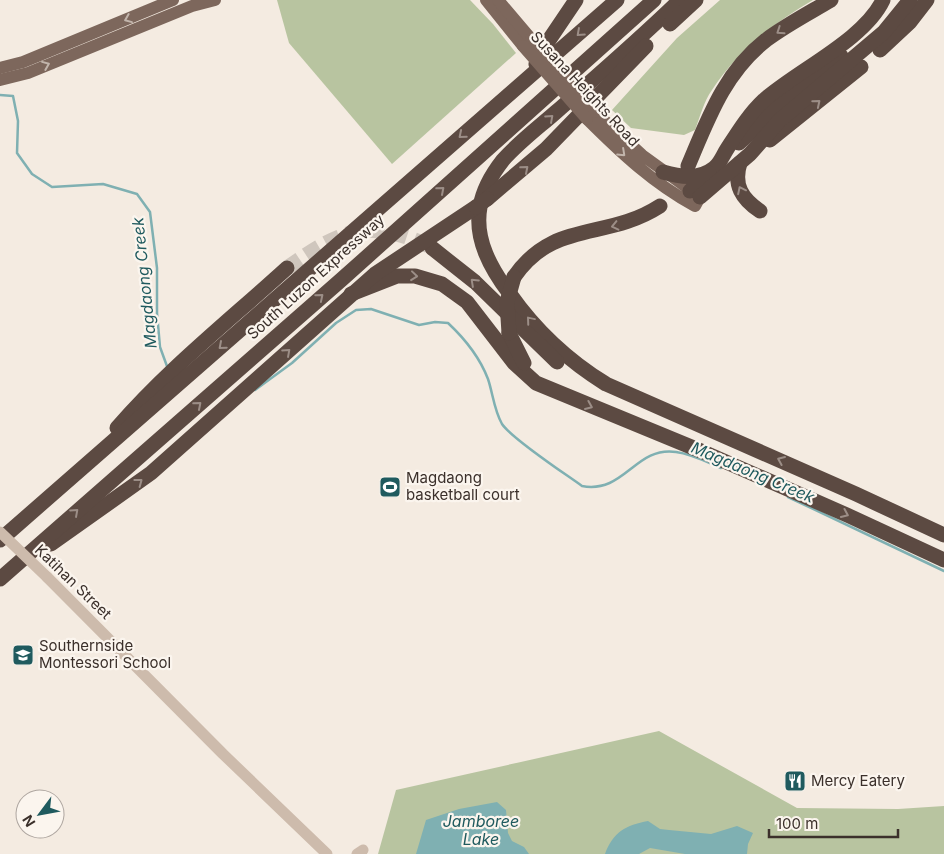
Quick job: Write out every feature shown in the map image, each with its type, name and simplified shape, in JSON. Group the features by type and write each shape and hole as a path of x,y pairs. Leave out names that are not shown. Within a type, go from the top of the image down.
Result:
{"highway":[{"path":"529,78 547,43 576,0"},
{"name":"South Luzon Expressway","path":"0,540 616,0"},
{"name":"South Luzon Expressway","path":"0,580 341,280 654,0"},
{"path":"680,0 511,152 498,166 488,182 480,207 479,222 482,244 495,273 515,302 546,338 579,367 635,398 751,448 944,536"},
{"path":"652,27 687,0"},
{"path":"0,580 151,473 351,294 386,266 481,203 546,149 632,60 696,0"},
{"path":"688,166 718,97 745,59 778,32 831,0"},
{"path":"720,172 746,120 763,101 788,80 858,30 874,15 883,0"},
{"path":"693,199 720,172 772,111 806,81 857,44 888,16 900,0"},
{"path":"760,211 747,201 738,186 736,179 745,159 780,120 884,32 910,0"},
{"path":"663,172 690,177 720,172 745,159 787,128 854,73 910,22 927,0"},
{"path":"544,387 522,360 510,333 507,302 514,277 529,258 551,242 624,224 660,206"},
{"path":"432,248 475,282 557,362 586,383 638,408 751,448"},
{"path":"77,474 134,408 288,268"},
{"path":"351,294 397,276 424,278 442,284 455,291 472,308 524,375 544,387 701,451 944,560"}],"main road":[{"path":"0,68 23,62 173,0"},
{"path":"0,80 28,73 192,6 215,0"},
{"name":"Susana Heights Road","path":"486,0 527,43 637,167 693,199"},
{"name":"Susana Heights Road","path":"498,0 527,43"},
{"name":"Susana Heights Road","path":"591,115 663,172 693,199"}],"street":[{"name":"Katihan Street","path":"0,532 208,739 328,854"}],"green space":[{"path":"277,0 470,0 493,24 516,53 392,164 289,43"},
{"path":"720,0 813,0 770,28 733,63 709,94 695,130 684,135 631,128 612,110 677,38"},
{"path":"659,731 797,808 898,809 944,806 944,854 378,854 396,790"}],"water":[{"name":"Jamboree Lake","path":"497,802 506,810 508,833 512,841 524,847 529,854 416,854 426,820 459,809"},
{"path":"648,821 660,829 711,834 737,826 753,833 748,844 747,854 685,854 650,848 639,854 605,854 612,840 621,831 627,827"}],"waterway":[{"name":"Magdaong Creek","path":"0,95 13,96 18,121 17,153 32,174 52,187 103,184 137,194 150,212 157,268 157,313 160,347 168,369"},
{"name":"Magdaong Creek","path":"255,390 292,363 336,323 356,310 371,309 419,325 435,322 448,323 466,342 481,363 502,424 527,447 582,486 597,487 609,483 650,456 662,452 688,454 721,468"},
{"name":"Magdaong Creek","path":"788,497 944,571"}],"tunnel":[{"path":"287,268 323,244 356,232 372,230 390,232 431,247"}],"place":[{"name":"Magdaong basketball court","path":"390,487"},
{"name":"Southernside Montessori School","path":"23,655"},
{"name":"Mercy Eatery","path":"795,781"}]}
